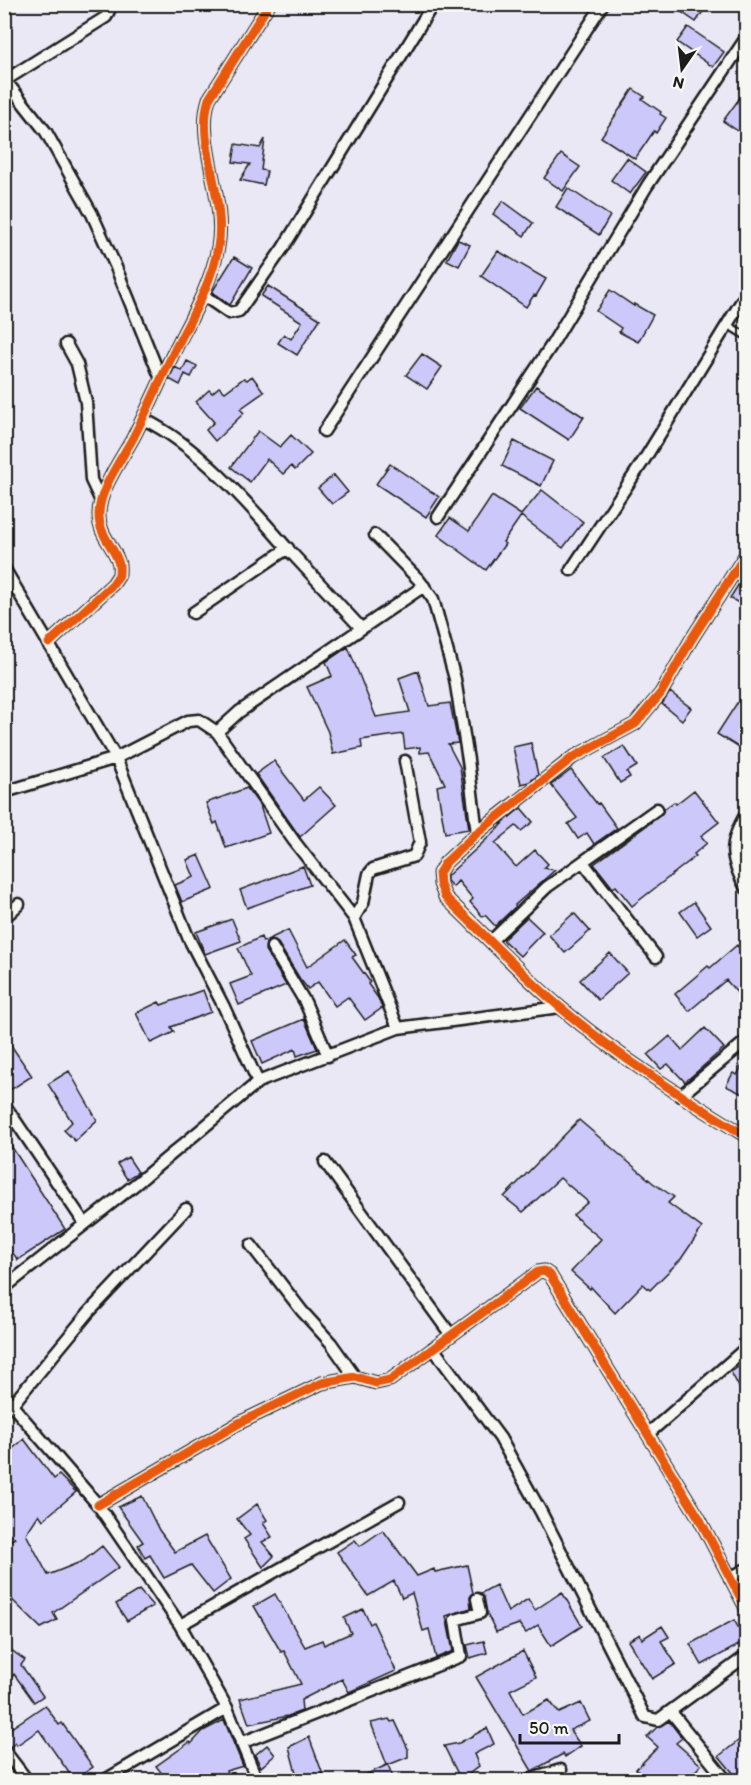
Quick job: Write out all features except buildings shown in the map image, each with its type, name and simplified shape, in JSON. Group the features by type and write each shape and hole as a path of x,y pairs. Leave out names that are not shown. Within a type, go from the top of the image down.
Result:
{"street":[{"path":"112,4 106,17 5,81 46,132 92,214 161,379"},
{"path":"49,643 113,584 119,575 119,562 102,533 98,518 100,499 143,419 203,296 218,249 220,229 205,112 209,99 270,4"},
{"path":"203,296 229,313 238,311 283,248 433,4"},
{"path":"324,431 603,4"},
{"path":"438,518 551,346 648,186 747,38"},
{"path":"571,570 644,460 747,294"},
{"path":"66,344 77,364 86,402 91,480 100,499"},
{"path":"143,419 163,428 250,505 360,628"},
{"path":"375,535 433,598 455,679 477,833"},
{"path":"193,613 288,548"},
{"path":"747,554 691,640 661,693 635,724 572,758 477,833 445,863 440,873 440,884 446,897 560,1007 612,1049 680,1096 747,1136"},
{"path":"4,568 8,581 49,643 116,758 188,937 224,1007 258,1082"},
{"path":"217,732 239,712 424,586"},
{"path":"8,791 116,758 194,719 217,732 294,841 354,918 398,1028"},
{"path":"354,918 363,903 369,874 373,869 414,856 420,842 405,761"},
{"path":"491,941 547,887 657,809"},
{"path":"747,814 732,846 736,869 747,888"},
{"path":"583,862 656,957"},
{"path":"4,918 19,904"},
{"path":"272,947 305,1002 328,1056"},
{"path":"4,1288 258,1082 398,1028 560,1007"},
{"path":"680,1096 747,1041"},
{"path":"4,1104 84,1224"},
{"path":"325,1162 451,1335"},
{"path":"186,1209 8,1400 98,1505 180,1625 226,1708 257,1780"},
{"path":"251,1245 302,1311 331,1342 355,1377"},
{"path":"98,1505 241,1422 322,1383 355,1377 376,1383 390,1380 538,1272 544,1271 550,1275 649,1433 699,1518 747,1608"},
{"path":"433,1348 500,1438 541,1512 645,1717 658,1720 747,1656"},
{"path":"649,1433 747,1348"},
{"path":"180,1625 399,1502"},
{"path":"730,1578 747,1569"},
{"path":"241,1743 461,1656 455,1620 480,1613 477,1599"},
{"path":"105,1780 226,1708"},
{"path":"671,1712 726,1780"},
{"path":"4,1749 27,1780"},
{"path":"528,1780 561,1770"}],"lane":[{"path":"728,325 747,336"}],"cycle path":[{"path":"49,643 113,584 119,575 119,563 100,522 102,496 138,428 210,276 220,229 206,134 209,99 269,4"},
{"path":"746,554 691,640 661,693 635,724 572,758 477,833 445,863 439,873 445,897 561,1008 651,1076 746,1136"},
{"path":"98,1505 241,1422 322,1383 355,1377 376,1383 390,1380 538,1272 544,1271 550,1275 699,1518 746,1608"}]}
